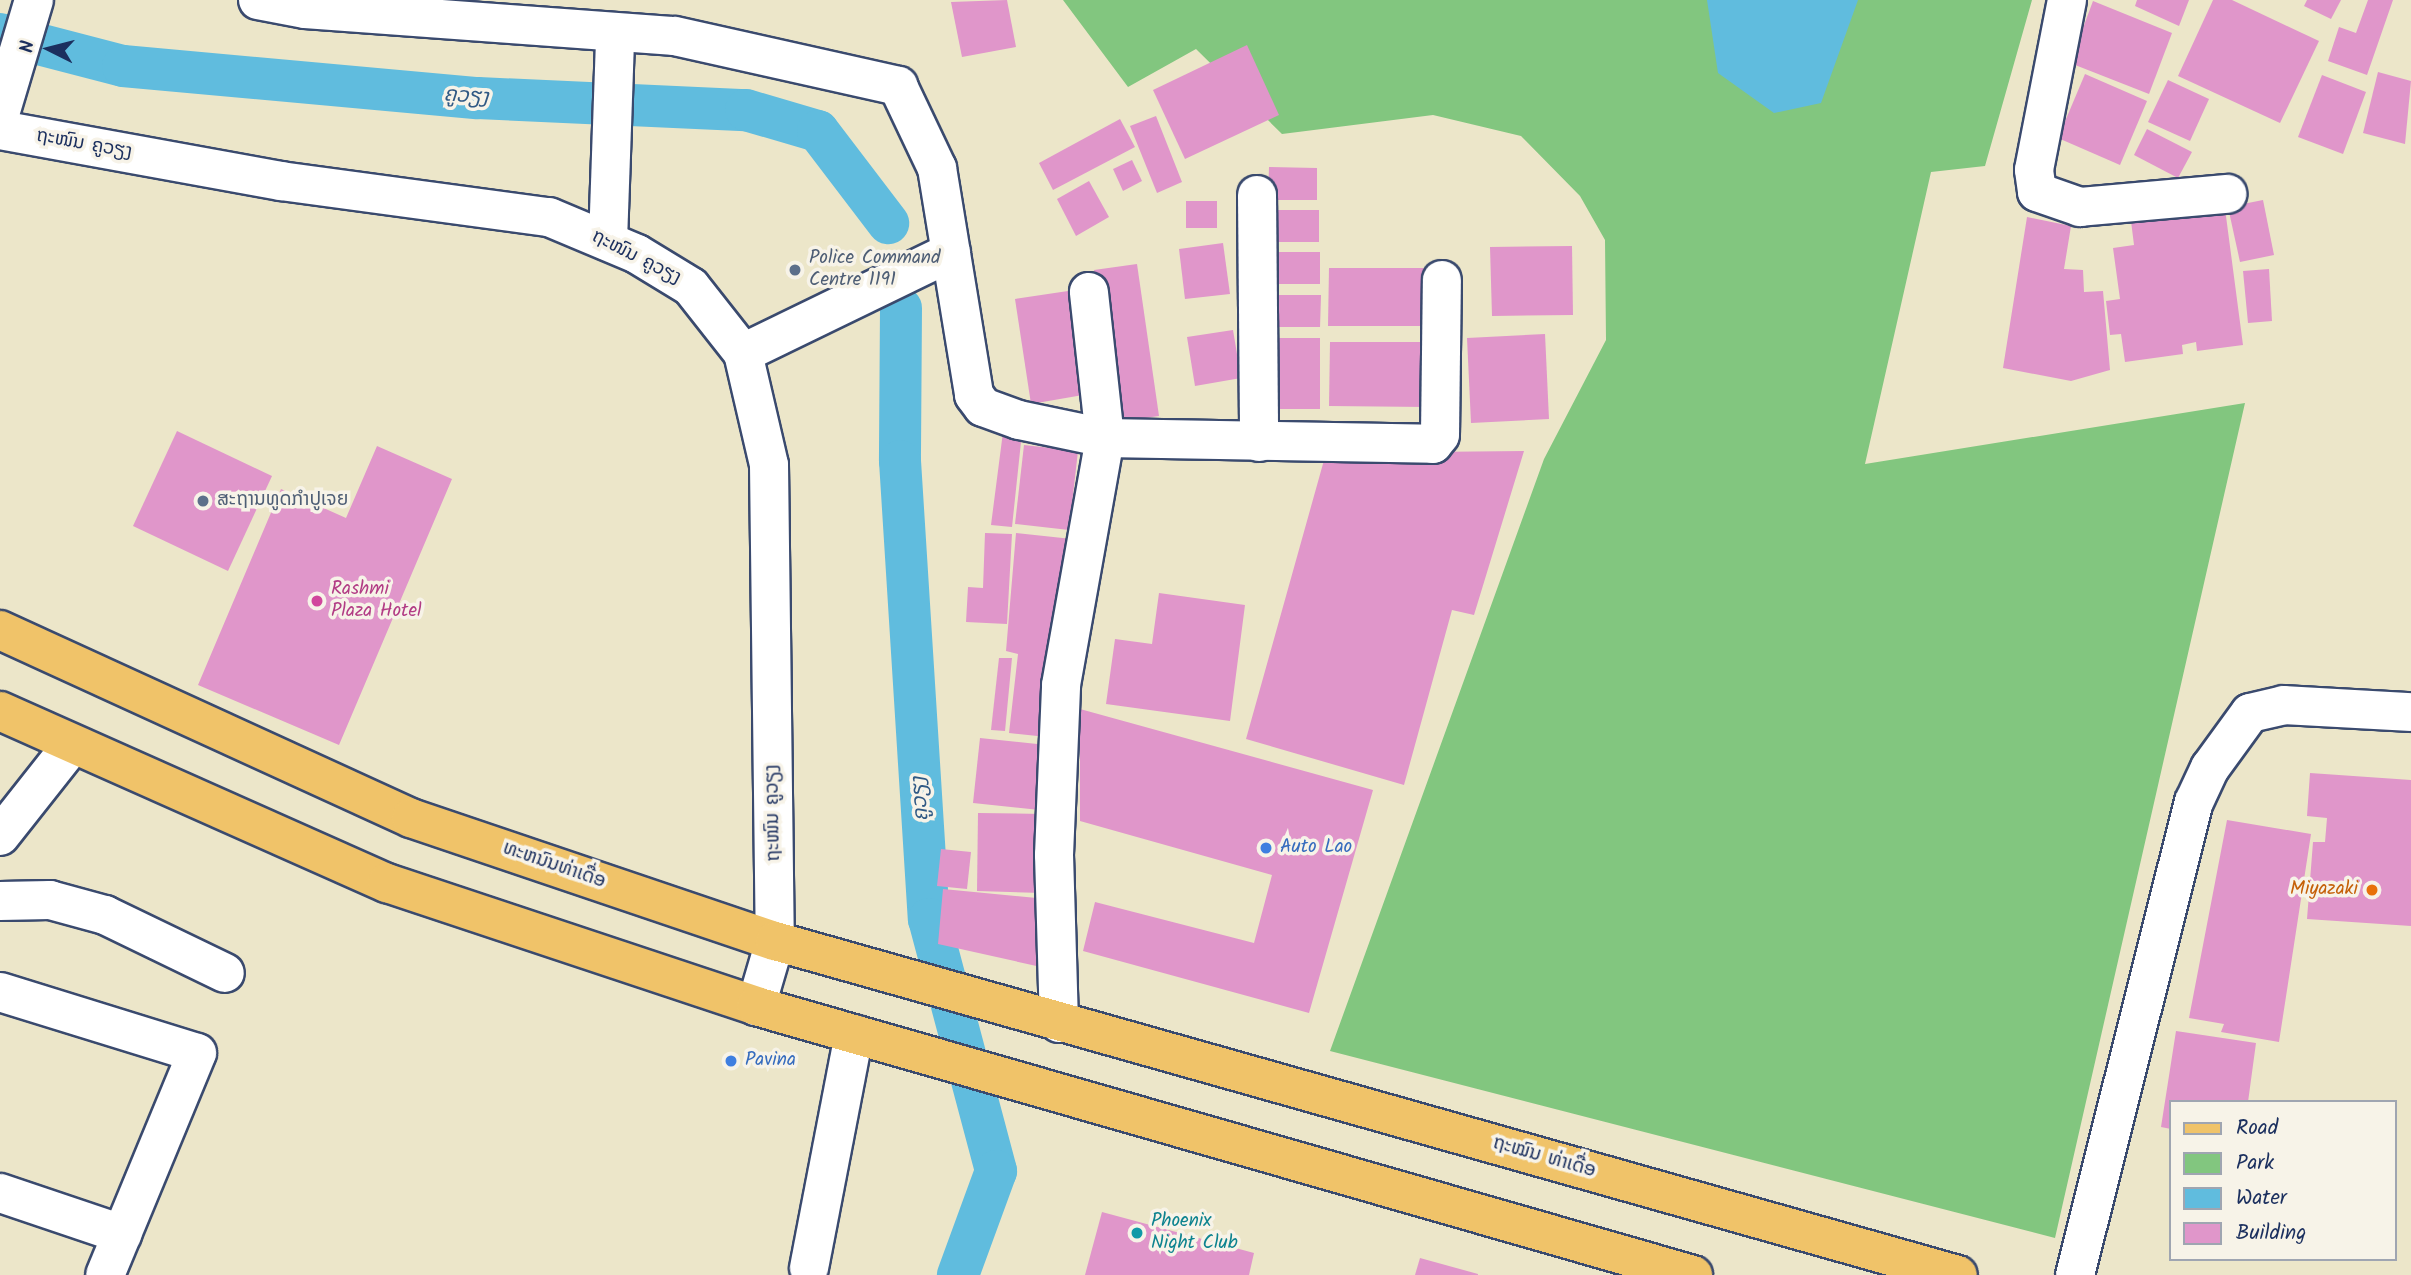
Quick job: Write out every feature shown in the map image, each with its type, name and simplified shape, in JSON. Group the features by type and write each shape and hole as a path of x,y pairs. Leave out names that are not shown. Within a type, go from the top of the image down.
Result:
{"main road":[{"name":"ທະຫນົນທ່າເດື່ອ","path":"0,630 411,818 775,941 1130,1042"},
{"path":"0,711 71,746 387,883 757,1006 1693,1275"},
{"name":"ຖະໝົນ ທ່າເດື່ອ","path":"1130,1042 1958,1275"}],"street":[{"path":"6,96 34,0"},
{"path":"258,0 529,14 613,51 675,36 898,86 937,167 974,395 983,407 1105,438 1433,444 1440,435 1442,280"},
{"path":"2067,0 2034,170 2037,191 2080,207 2227,194"},
{"path":"608,241 613,51"},
{"name":"ຖະໜົນ ຄູວຽງ","path":"0,130 281,181 549,217 608,241 691,287 743,353 769,466 775,941 757,1006"},
{"path":"1257,195 1258,442"},
{"path":"743,353 951,252"},
{"path":"1059,1023 1054,855 1062,685 1105,438 1089,292"},
{"path":"2075,1275 2194,802 2227,740 2250,713 2284,705 2411,712"},
{"path":"0,836 71,746"},
{"path":"0,901 50,900 105,915 225,973"},
{"path":"0,992 197,1053 106,1275"},
{"path":"810,1268 854,1034"},
{"path":"0,1194 122,1234"}],"green space":[{"path":"1063,0 2032,0 1985,166 1931,172 1865,464 2245,403 2055,1238 1330,1051 1544,459 1606,340 1605,240 1580,196 1521,136 1433,115 1282,134 1196,49 1128,87"}],"water":[{"path":"1707,0 1858,0 1821,103 1774,113 1718,73"}],"building":[{"path":"1007,0 1016,47 962,57 951,2"},
{"path":"2137,0 2189,0 2179,26 2135,6"},
{"path":"2213,0 2232,0 2319,41 2280,123 2178,76"},
{"path":"2307,0 2341,0 2331,19 2304,6"},
{"path":"2368,0 2393,0 2367,75 2328,61 2339,27 2356,33"},
{"path":"2093,1 2172,33 2149,94 2070,63"},
{"path":"1247,45 1279,115 1185,159 1153,90"},
{"path":"2378,72 2411,81 2405,144 2363,133"},
{"path":"2085,74 2147,101 2120,165 2058,138"},
{"path":"2322,75 2366,92 2343,154 2298,137"},
{"path":"2168,80 2209,99 2190,141 2148,122"},
{"path":"1156,116 1182,182 1157,193 1130,126"},
{"path":"1120,119 1135,147 1053,190 1039,163"},
{"path":"2147,129 2192,152 2178,178 2134,155"},
{"path":"1132,160 1142,181 1123,191 1113,169"},
{"path":"1269,167 1317,168 1317,200 1268,200"},
{"path":"1089,181 1109,217 1076,236 1057,199"},
{"path":"2263,200 2274,255 2240,262 2228,207"},
{"path":"1186,201 1217,201 1217,228 1186,228"},
{"path":"2224,201 2243,345 2197,351 2196,342 2182,345 2183,354 2125,362 2121,334 2110,335 2106,301 2120,299 2113,248 2134,245 2130,213"},
{"path":"1270,210 1319,210 1319,242 1270,242"},
{"path":"2027,217 2071,226 2064,269 2083,270 2084,292 2103,291 2110,370 2071,381 2003,368"},
{"path":"1223,243 1230,294 1185,299 1179,249"},
{"path":"1572,246 1573,315 1492,316 1490,247"},
{"path":"1271,252 1320,252 1320,284 1271,284"},
{"path":"1137,264 1159,416 1117,422 1094,270"},
{"path":"1329,268 1426,268 1426,326 1328,326"},
{"path":"2269,269 2272,321 2248,323 2243,271"},
{"path":"1068,291 1083,395 1031,404 1015,299"},
{"path":"1271,295 1321,295 1320,327 1271,327"},
{"path":"1233,330 1241,378 1195,386 1187,337"},
{"path":"1545,334 1549,419 1471,423 1467,338"},
{"path":"1273,338 1320,338 1320,409 1273,409"},
{"path":"1330,342 1427,342 1426,407 1329,406"},
{"name":"ສະຖານທູດກຳປູເຈຍ","path":"177,431 272,476 228,571 133,526"},
{"path":"1003,432 1040,437 1040,444 1021,442 1012,527 991,525"},
{"path":"1024,445 1078,451 1069,530 1015,524"},
{"name":"Rashmi Plaza Hotel","path":"377,446 452,479 339,745 198,685 281,489 346,518"},
{"path":"1524,451 1474,615 1452,610 1404,785 1246,739 1326,453"},
{"path":"985,533 1012,534 1007,624 966,622 968,587 983,588"},
{"path":"1016,533 1072,539 1047,737 1009,733 1018,654 1006,651"},
{"path":"1159,593 1245,605 1230,721 1106,704 1115,639 1152,644"},
{"path":"999,658 1012,658 1005,731 991,730"},
{"name":"Auto Lao","path":"1080,709 1373,790 1309,1013 1083,951 1095,902 1254,943 1272,875 1080,821"},
{"path":"980,738 1056,746 1049,811 973,803"},
{"path":"2310,773 2411,780 2411,926 2307,919 2313,842 2325,842 2327,818 2307,816"},
{"path":"978,813 1043,814 1042,893 977,891"},
{"path":"2227,820 2311,834 2279,1042 2221,1032 2224,1024 2189,1018"},
{"path":"941,849 971,852 967,889 937,886"},
{"path":"943,889 1047,899 1041,967 938,944"},
{"path":"2176,1031 2256,1043 2248,1100 2170,1100 2170,1129 2161,1127"},
{"name":"Phoenix Night Club","path":"1102,1212 1254,1253 1249,1275 1085,1275"},
{"path":"1420,1258 1478,1274 1478,1275 1415,1275"}],"waterway":[{"name":"ຄູວຽງ","path":"0,34 123,66 478,98 746,110 818,131 888,223"},
{"name":"ຄູວຽງ","path":"901,308 900,461 929,919 996,1171 958,1275"}],"place":[{"name":"Police Command Centre 1191","path":"795,270"},
{"name":"ສະຖານທູດກຳປູເຈຍ","path":"203,501"},
{"name":"Rashmi Plaza Hotel","path":"317,601"},
{"name":"Auto Lao","path":"1266,848"},
{"name":"Miyazaki","path":"2372,890"},
{"name":"Pavina","path":"731,1061"},
{"name":"Phoenix Night Club","path":"1137,1233"}]}
